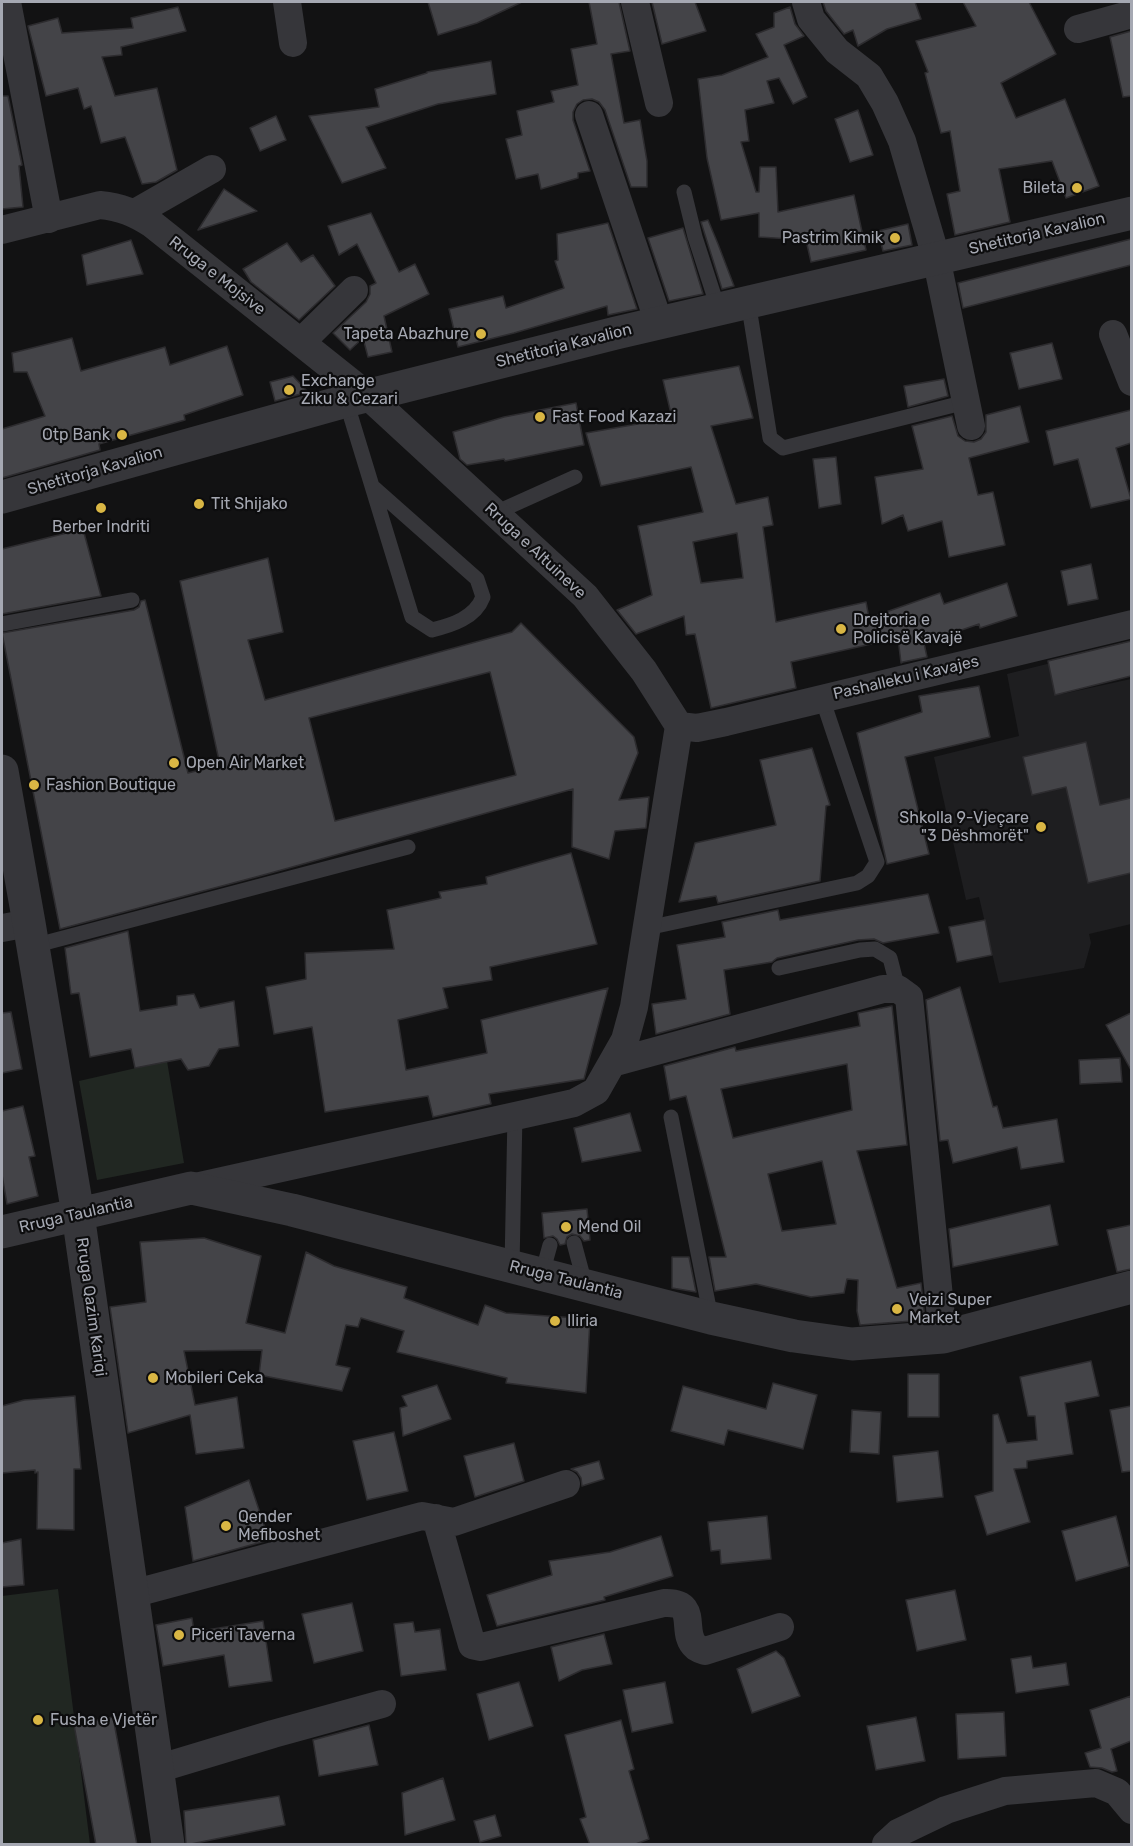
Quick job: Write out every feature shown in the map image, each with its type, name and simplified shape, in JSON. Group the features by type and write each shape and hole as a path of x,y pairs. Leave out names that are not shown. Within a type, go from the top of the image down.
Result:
{"street":[{"path":"7,2 49,219"},
{"path":"287,2 293,43"},
{"path":"635,2 659,103"},
{"path":"806,2 811,19 837,51 869,76 885,103 902,141 936,257 969,414"},
{"path":"1078,29 1131,14"},
{"path":"589,115 659,322"},
{"path":"135,213 212,169"},
{"name":"Rruga e Mojsive","path":"2,230 100,205 117,207 135,213 301,342 357,398"},
{"name":"Shetitorja Kavalion","path":"2,497 357,398 659,322 1131,213"},
{"path":"301,342 354,290"},
{"path":"1113,334 1131,382"},
{"name":"Rruga e Altuineve","path":"357,398 495,513 585,596 644,671 679,726"},
{"name":"Pashalleku i Kavajes","path":"679,726 697,728 716,724 1131,624"},
{"path":"191,1188 515,1114 574,1103 596,1090 625,1040 634,1007 679,726"},
{"name":"Rruga Qazim Kariqi","path":"2,771 21,932 78,1214 168,1845"},
{"path":"612,1063 883,989 898,989 909,997 943,1337"},
{"name":"Rruga Taulantia","path":"2,1232 191,1188 534,1262 585,1284 711,1318 794,1336 852,1344 943,1337 1131,1287"},
{"path":"132,1594 422,1516 454,1522 566,1484"},
{"path":"436,1518 472,1645 481,1647 676,1602 688,1616 691,1638 695,1647 705,1651 780,1627"},
{"path":"157,1769 382,1704"},
{"path":"886,1845 898,1833 946,1810 1005,1791 1096,1783 1117,1792 1131,1810"}],"lane":[{"path":"684,192 695,237 733,305 770,438 783,448 969,414"},
{"path":"357,398 372,486 412,617 432,630 453,624 479,608 483,597 477,579 372,486"},
{"path":"495,513 575,477"},
{"path":"2,624 132,600"},
{"path":"647,928 857,883 868,876 877,862 822,698"},
{"path":"21,932 408,847"},
{"path":"779,968 860,950 875,949 890,958 898,989"},
{"path":"515,1114 534,1262"},
{"path":"671,1117 711,1318"},
{"path":"574,1243 585,1284"}],"shaded area":[{"name":"Shkolla 9-Vjeçare \"3 Dëshmorët\"","path":"1055,662 1062,694 1131,679 1131,924 1089,934 1091,943 1084,968 999,983 979,897 966,900 934,757 1019,736 1007,674"},
{"path":"167,1061 184,1163 97,1180 79,1081"},
{"name":"Fusha e Vjetër","path":"58,1589 90,1844 2,1844 2,1596"}],"building":[{"path":"428,2 522,2 477,23 438,35"},
{"path":"589,2 619,2 630,51 611,54 624,123 640,120 647,161 647,187 631,187 605,110 599,102 592,99 583,100 577,104 573,112 573,120 590,171 578,173 578,178 541,189 538,174 516,179 506,139 522,135 517,111 554,102 551,91 578,85 571,49 597,44"},
{"path":"652,2 695,2 706,31 662,44"},
{"path":"823,2 915,2 921,19 887,29 858,46 853,30 844,34 826,11"},
{"path":"963,2 1029,2 1056,54 1001,83 1016,118 1065,99 1099,186 1066,198 1052,161 999,169 1010,222 955,235 947,194 960,191 950,131 941,133 925,73 928,72 916,41 976,26"},
{"path":"178,7 186,31 121,47 122,55 102,57 115,96 157,88 177,170 156,182 142,184 125,137 101,143 91,106 84,109 78,88 46,96 28,26 58,18 62,33 133,28 131,18"},
{"path":"790,7 795,24 804,36 784,45 807,97 793,104 779,78 767,81 774,103 745,110 749,141 741,142 756,192 759,192 760,167 776,167 778,212 854,195 866,250 811,262 806,240 759,237 759,213 721,220 707,158 698,79 722,75 768,57 756,34 774,27 774,13"},
{"path":"1131,31 1131,96 1123,97 1110,37"},
{"path":"491,61 496,94 438,104 366,127 386,168 342,183 309,116 379,107 375,89 427,72"},
{"path":"2,96 8,96 22,165 19,166 23,207 2,209"},
{"path":"858,110 873,155 850,162 835,119"},
{"path":"276,116 286,140 260,151 250,128"},
{"path":"224,189 257,211 198,230"},
{"path":"371,213 399,272 415,264 429,294 384,316 392,352 368,357 363,338 350,350 333,333 366,302 370,294 370,286 376,283 357,244 339,255 328,226"},
{"path":"708,220 734,286 722,289 701,222"},
{"path":"608,223 637,309 608,315 607,306 458,347 449,309 503,296 506,308 564,288 555,261 558,260 557,234"},
{"name":"Pastrim Kimik","path":"908,224 912,245 883,251 878,231"},
{"path":"683,228 703,294 669,301 648,238"},
{"path":"1131,239 1131,265 963,308 958,283"},
{"path":"131,240 143,274 87,285 82,255"},
{"path":"287,243 301,262 313,255 335,286 299,320 251,282 243,269"},
{"path":"72,338 81,371 165,347 170,365 227,346 243,395 184,415 185,420 99,444 100,450 2,478 2,429 45,416 27,372 14,372 12,353"},
{"path":"1052,343 1062,379 1019,389 1010,353"},
{"path":"739,366 753,418 711,426 736,504 768,497 773,525 763,527 776,622 866,602 869,618 940,593 944,604 1007,583 1017,616 980,628 979,624 924,643 927,657 901,663 898,638 791,662 796,688 711,708 695,634 686,635 684,616 636,634 617,610 652,595 638,526 703,512 691,467 601,486 586,433 672,418 663,380","holes":["737,533 743,578 701,583 693,542"]},
{"name":"Exchange Ziku & Cezari","path":"293,376 308,392 275,401 270,382"},
{"path":"944,379 948,396 908,407 904,386"},
{"path":"576,403 584,445 505,461 504,459 467,465 460,459 453,432 504,417"},
{"path":"1020,406 1029,442 969,458 978,495 993,492 1005,545 949,557 942,521 908,531 903,515 882,524 875,477 923,469 912,426 952,416 958,436 965,441 974,442 981,439 986,432 986,415"},
{"path":"1131,410 1131,443 1116,448 1131,499 1091,508 1078,459 1054,465 1046,431"},
{"path":"836,457 841,504 819,508 813,459"},
{"path":"83,529 101,596 2,614 2,549"},
{"name":"Open Air Market","path":"268,558 283,632 248,640 265,700 512,632 521,623 634,737 638,753 619,800 649,797 646,828 615,831 609,859 572,847 573,789 60,929 2,633 134,610 139,607 141,601 145,600 188,773 220,765 180,581","holes":["490,672 516,775 335,821 309,718"]},
{"path":"1091,564 1098,599 1068,605 1061,571"},
{"path":"1131,641 1131,676 1055,695 1048,661"},
{"path":"979,686 990,737 905,757 929,854 887,864 857,733 922,712 919,696"},
{"path":"1086,742 1100,805 1131,798 1131,873 1088,883 1066,787 1032,795 1023,757"},
{"path":"812,748 830,805 826,806 820,881 718,903 716,896 679,902 695,843 776,825 760,760"},
{"path":"571,853 597,944 490,967 492,980 443,988 448,1008 398,1020 406,1070 487,1053 481,1020 608,988 584,1079 489,1094 491,1104 433,1117 428,1096 325,1112 312,1027 274,1034 266,987 306,979 305,953 394,949 387,910 441,898 439,892 487,884 486,877"},
{"path":"928,894 939,933 883,943 874,939 858,940 777,958 772,962 724,970 730,1014 656,1034 652,1004 686,999 677,945 725,937 722,922 778,910 780,920"},
{"path":"985,920 992,955 957,962 949,927"},
{"path":"128,931 140,1011 177,1005 177,996 194,994 200,1008 234,1001 239,1046 219,1049 209,1066 188,1070 181,1059 135,1068 131,1049 90,1057 79,993 71,994 65,948"},
{"path":"960,987 993,1107 997,1106 1003,1128 1057,1119 1064,1162 1021,1169 1017,1147 953,1163 948,1140 940,1141 926,1000"},
{"path":"892,1006 907,1145 857,1151 897,1288 921,1283 925,1320 860,1325 857,1311 858,1280 847,1279 844,1293 811,1297 756,1284 715,1291 709,1257 726,1257 686,1096 670,1100 664,1066 735,1047 736,1051 860,1026 858,1013","holes":["847,1064 852,1110 733,1138 721,1089","822,1161 836,1224 782,1231 768,1174"]},
{"path":"11,1012 22,1069 2,1073 2,1013"},
{"path":"1131,1013 1131,1070 1106,1025"},
{"path":"1120,1058 1122,1082 1080,1084 1079,1060"},
{"path":"23,1106 35,1156 29,1157 38,1196 7,1204 2,1175 2,1111"},
{"path":"630,1113 641,1151 582,1162 574,1128"},
{"path":"1050,1205 1058,1245 953,1267 949,1229"},
{"name":"Mend Oil","path":"587,1209 590,1240 584,1241 580,1236 572,1234 567,1237 565,1244 560,1245 553,1236 544,1238 542,1213"},
{"path":"1131,1225 1131,1269 1117,1272 1107,1230"},
{"path":"204,1238 261,1256 246,1323 285,1333 306,1252 334,1266 407,1287 404,1298 478,1325 485,1305 506,1313 590,1319 586,1393 506,1383 507,1378 397,1352 404,1331 361,1318 358,1327 346,1325 336,1365 350,1368 342,1391 259,1375 262,1350 184,1351 195,1405 237,1397 244,1448 196,1454 190,1415 128,1433 110,1307 146,1302 140,1242"},
{"path":"672,1257 689,1257 696,1292 672,1288"},
{"path":"1091,1361 1099,1396 1065,1403 1073,1454 1027,1461 1027,1468 1014,1469 1030,1522 987,1535 975,1496 993,1491 993,1415 998,1414 1007,1443 1037,1440 1035,1416 1028,1416 1020,1377"},
{"path":"908,1374 939,1374 939,1417 908,1417"},
{"path":"773,1383 817,1395 803,1449 728,1430 724,1445 671,1431 683,1386 766,1409"},
{"path":"437,1385 451,1419 403,1436 400,1408 407,1406 402,1396"},
{"path":"75,1396 81,1469 74,1469 74,1530 37,1529 38,1472 35,1473 35,1470 2,1473 2,1406 24,1400"},
{"path":"1131,1406 1131,1471 1122,1472 1110,1410"},
{"path":"852,1410 881,1412 879,1454 850,1452"},
{"path":"394,1432 408,1491 367,1500 353,1441"},
{"path":"514,1443 524,1481 475,1497 464,1456"},
{"path":"938,1451 943,1497 897,1502 893,1456"},
{"path":"599,1461 604,1479 582,1486 581,1478 571,1469"},
{"name":"Qender Mefiboshet","path":"249,1480 269,1540 193,1561 185,1507"},
{"path":"767,1516 771,1559 721,1564 720,1550 711,1551 708,1522"},
{"path":"1116,1516 1129,1566 1076,1581 1062,1531"},
{"path":"661,1536 673,1576 604,1597 605,1600 497,1626 487,1595 552,1575 549,1561 610,1552"},
{"path":"21,1539 24,1585 2,1587 2,1543"},
{"path":"955,1590 966,1640 917,1651 906,1600"},
{"path":"352,1603 363,1651 314,1663 302,1614"},
{"path":"192,1618 194,1632 263,1621 272,1681 229,1687 224,1655 163,1666 156,1625"},
{"path":"413,1622 415,1632 440,1629 446,1670 401,1676 394,1624"},
{"path":"604,1634 612,1664 582,1670 559,1681 551,1647"},
{"path":"776,1651 784,1658 800,1696 752,1713 737,1669"},
{"path":"1031,1656 1033,1668 1066,1663 1069,1685 1016,1693 1011,1659"},
{"path":"519,1682 533,1726 489,1740 477,1694"},
{"path":"665,1682 673,1723 632,1732 623,1690"},
{"path":"1131,1696 1131,1741 1111,1749 1117,1771 1090,1767 1085,1753 1101,1748 1090,1710"},
{"path":"1004,1712 1006,1756 958,1759 956,1714"},
{"path":"113,1717 137,1845 96,1845 74,1725"},
{"path":"916,1717 925,1761 876,1770 867,1726"},
{"path":"621,1720 634,1769 629,1771 649,1839 633,1845 590,1845 580,1819 586,1817 565,1735"},
{"path":"369,1725 378,1765 319,1776 313,1740"},
{"path":"443,1778 455,1820 405,1835 402,1793"},
{"path":"279,1796 285,1825 186,1845 184,1811"},
{"path":"495,1815 501,1836 480,1842 474,1821"}],"place":[{"name":"Bileta","path":"1077,188"},
{"name":"Pastrim Kimik","path":"895,238"},
{"name":"Tapeta Abazhure","path":"481,334"},
{"name":"Exchange Ziku & Cezari","path":"289,390"},
{"name":"Fast Food Kazazi","path":"540,417"},
{"name":"Otp Bank","path":"122,435"},
{"name":"Tit Shijako","path":"199,504"},
{"name":"Berber Indriti","path":"101,508"},
{"name":"Drejtoria e Policisë Kavajë","path":"841,629"},
{"name":"Open Air Market","path":"174,763"},
{"name":"Fashion Boutique","path":"34,785"},
{"name":"Shkolla 9-Vjeçare \"3 Dëshmorët\"","path":"1041,827"},
{"name":"Mend Oil","path":"566,1227"},
{"name":"Veizi Super Market","path":"897,1309"},
{"name":"Iliria","path":"555,1321"},
{"name":"Mobileri Ceka","path":"153,1378"},
{"name":"Qender Mefiboshet","path":"226,1526"},
{"name":"Piceri Taverna","path":"179,1635"},
{"name":"Fusha e Vjetër","path":"38,1720"}]}
